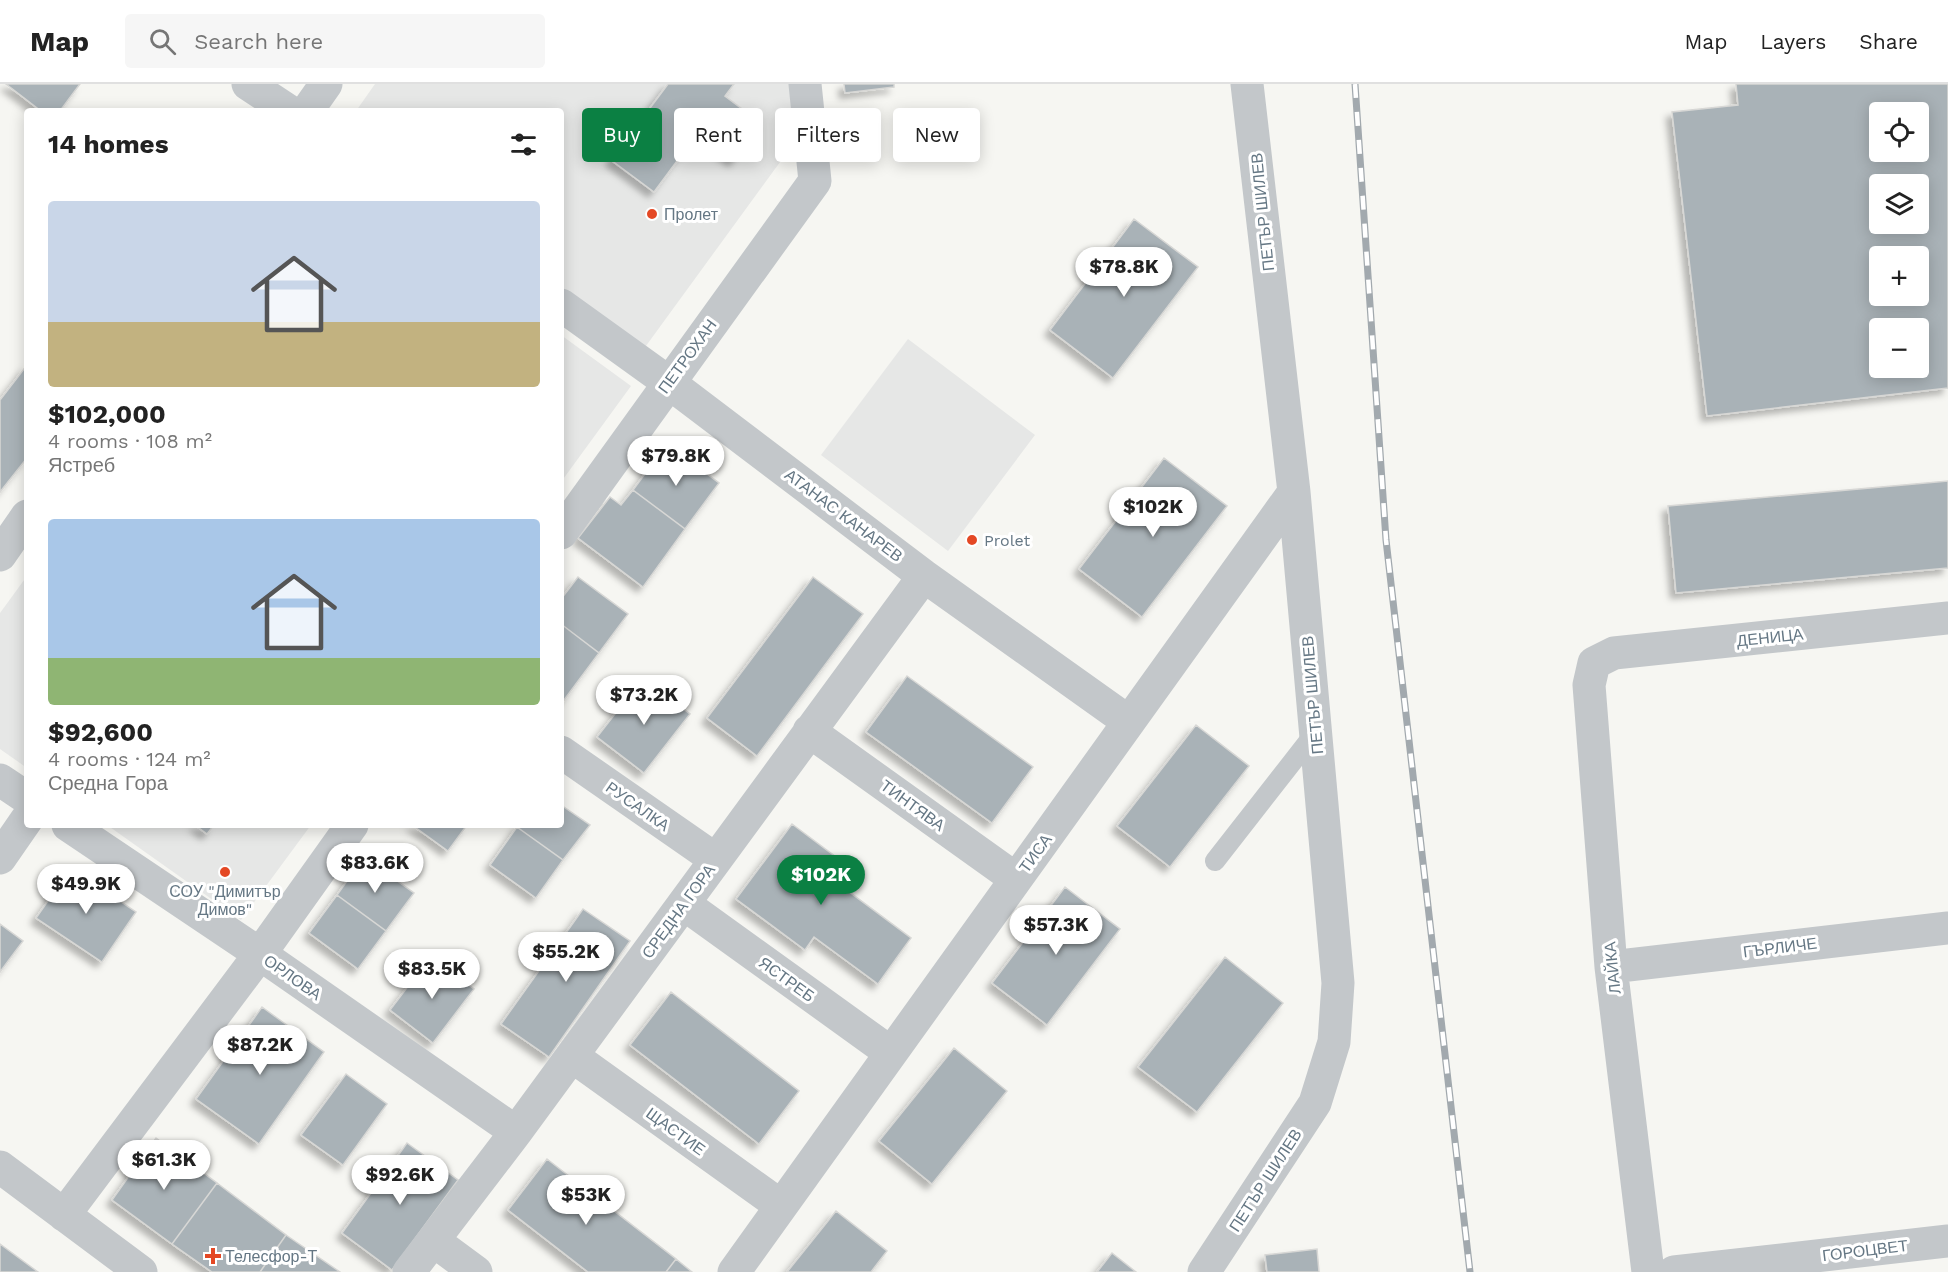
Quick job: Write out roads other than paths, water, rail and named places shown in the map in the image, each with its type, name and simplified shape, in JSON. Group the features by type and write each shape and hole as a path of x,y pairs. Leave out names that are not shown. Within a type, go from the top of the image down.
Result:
{"street":[{"path":"248,84 284,108"},
{"path":"309,108 326,84"},
{"name":"ПЕТРОХАН","path":"564,529 815,181 805,84"},
{"name":"ПЕТЪР ШИЛЕВ","path":"1204,1272 1315,1103 1334,1042 1338,983 1294,492 1247,84"},
{"name":"АТАНАС КАНАРЕВ","path":"564,307 668,382 924,576 1129,722"},
{"name":"ТИСА","path":"734,1272 1294,492"},
{"path":"0,555 24,520"},
{"name":"СРЕДНА ГОРА","path":"409,1272 516,1132 924,576"},
{"name":"ДЕНИЦА","path":"1593,663 1614,653 1948,618"},
{"name":"ЛАЙКА","path":"1593,663 1589,685 1611,967 1648,1272"},
{"name":"ТИНТЯВА","path":"809,731 1016,879"},
{"name":"РУСАЛКА","path":"564,754 715,859"},
{"path":"0,780 24,796"},
{"path":"0,858 24,823"},
{"name":"ОРЛОВА","path":"72,828 260,954 516,1132"},
{"path":"64,1215 260,954 350,828"},
{"name":"ЯСТРЕБ","path":"684,904 891,1053"},
{"name":"ГЪРЛИЧЕ","path":"1611,967 1948,928"},
{"name":"ЩАСТИЕ","path":"572,1056 781,1206"},
{"path":"0,1167 64,1215 122,1267"},
{"name":"ГОРОЦВЕТ","path":"1674,1272 1948,1240"},
{"path":"434,1241 476,1272"}],"lane":[{"path":"1215,861 1315,733"}],"railway":[{"path":"1355,84 1386,540 1470,1272"}],"place":[{"name":"Пролет","path":"652,214"},
{"name":"Prolet","path":"972,540"},
{"name":"СОУ \"Димитър Димов\"","path":"225,872"},
{"name":"Телесфор-Т","path":"213,1256"}]}
